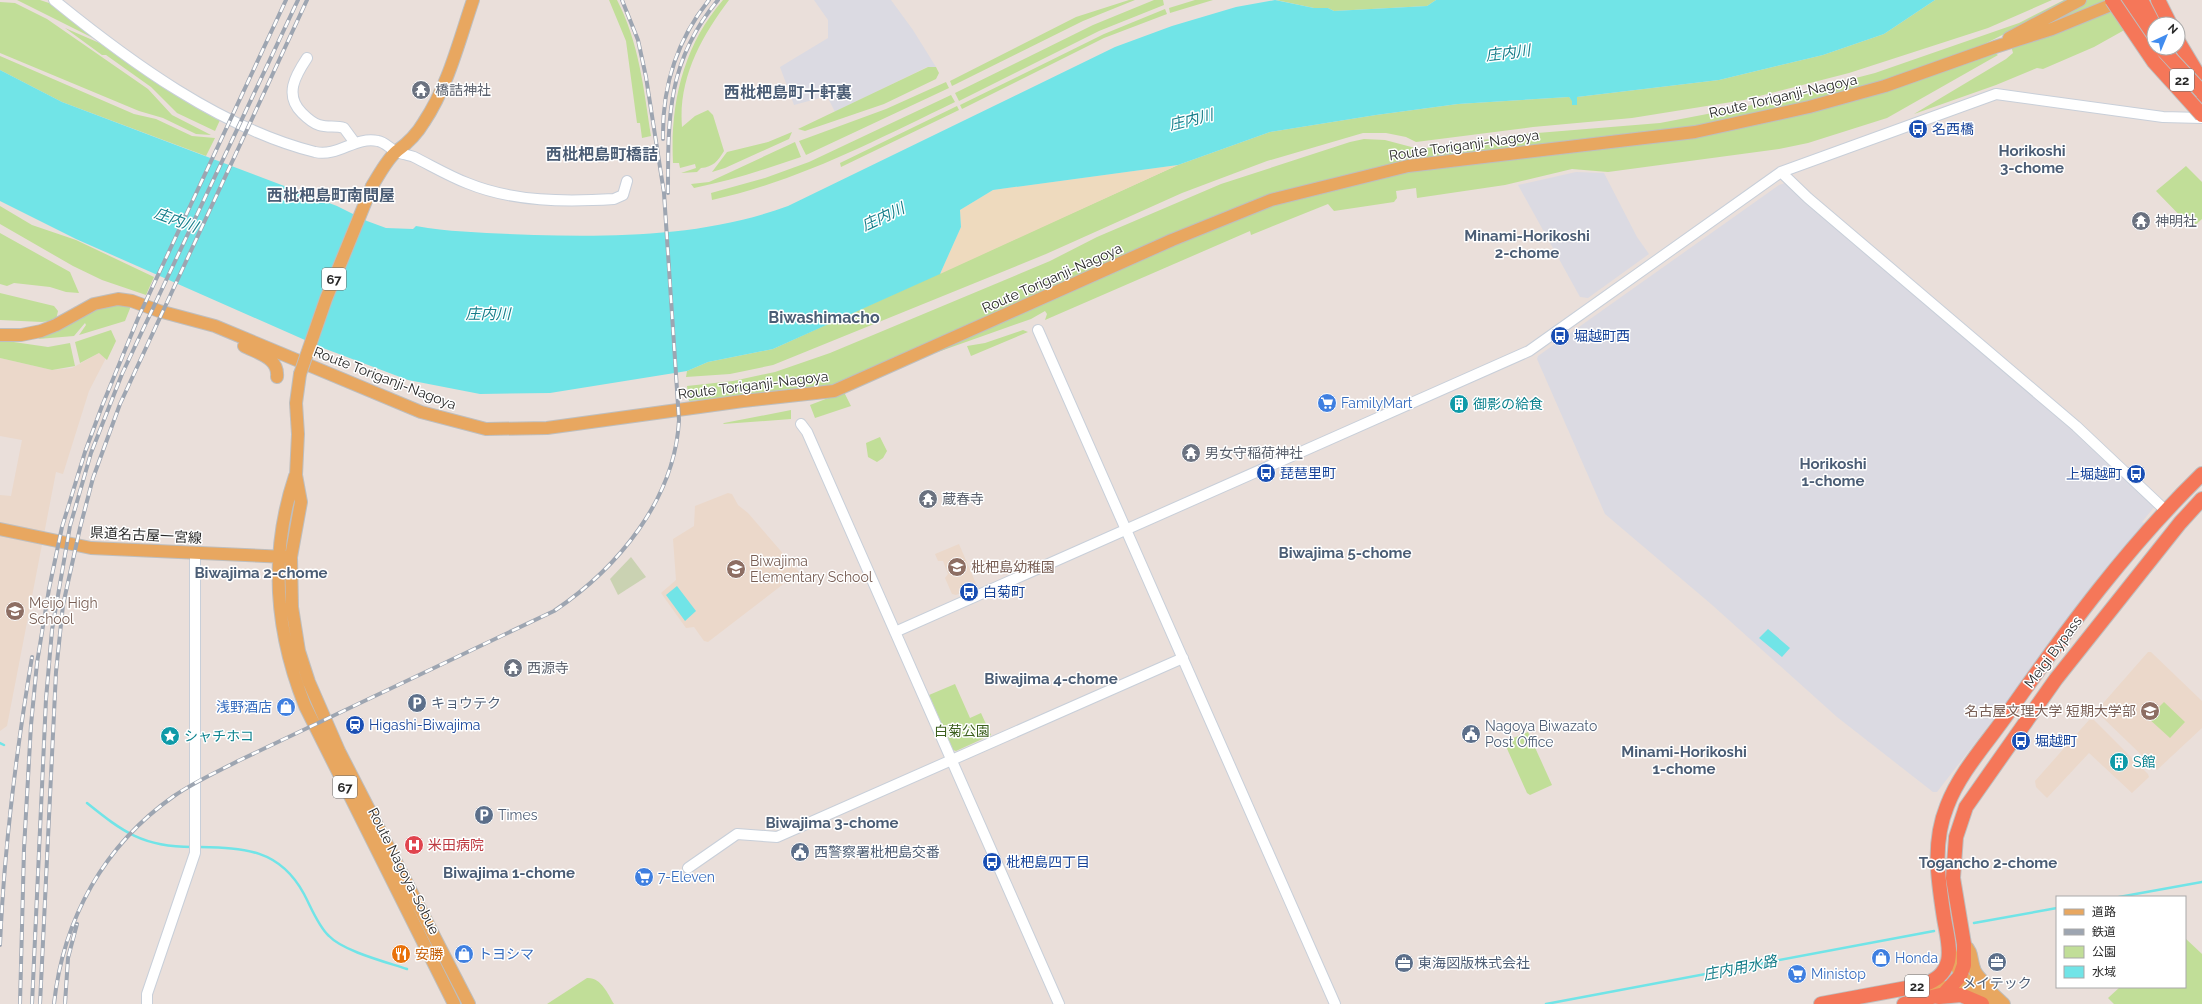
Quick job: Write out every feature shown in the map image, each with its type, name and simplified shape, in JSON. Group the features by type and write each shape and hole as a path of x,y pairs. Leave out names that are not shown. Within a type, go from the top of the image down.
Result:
{"highway":[{"path":"2112,0 2154,62 2202,117"},
{"path":"2125,0 2146,28"},
{"path":"2141,0 2149,16"},
{"path":"2158,0 2166,16"},
{"name":"22","path":"2186,54 2202,81"},
{"path":"2168,56 2202,92"},
{"name":"22","path":"2170,56 2178,73 2202,110"},
{"name":"Meigi Bypass","path":"1948,944 1937,866 1939,831 1951,797 2012,707 2110,574 2165,510 2202,474"},
{"name":"Meigi Bypass","path":"1960,981 1964,965 1964,944 1953,878 1956,836 1966,807 2056,679 2180,523 2202,499"},
{"name":"22","path":"1820,1004 1923,985 1936,980 1944,972 1948,960 1948,944"},
{"name":"22","path":"1935,998 1944,994 1960,981"},
{"name":"22","path":"1904,1004 1961,995 1982,1004"}],"main road":[{"name":"Route Nagoya-Sobue","path":"469,1004 339,751 312,688 303,665 295,629 292,607 291,557 301,502 296,475 298,434 296,403 300,374 326,299 372,186 379,174 424,122 435,102 473,0"},
{"path":"1995,47 2018,32 2080,0"},
{"name":"Route Toriganji-Nagoya","path":"0,335 21,335 41,331 56,325 94,304 118,299 215,326 421,412 486,429 547,428 735,402 834,391 1172,240 1271,200 1408,166 1695,132 1847,98 2052,29 2125,0"},
{"path":"232,334 239,344 275,362 278,368 277,377"},
{"name":"Route Nagoya-Sobue","path":"296,475 287,501 279,556 279,608 282,632 298,690 454,1004"},
{"name":"県道名古屋一宮線","path":"0,530 91,548 291,557"},
{"path":"1948,944 1960,981"},
{"path":"1964,944 1971,950 1975,969 1991,999"},
{"path":"1858,997 1866,1000 1960,981 1981,984 1991,999 2004,1004"}],"street":[{"path":"54,0 105,40 185,94 255,131 316,152 326,154 367,140 380,141 401,149 468,184 510,196 553,200 614,199 623,195 627,181"},
{"path":"307,58 294,81 291,97 294,104 305,116 317,124 344,128 355,143"},
{"path":"895,632 1529,351 1781,172 1996,94 2163,117 2202,117"},
{"path":"1781,172 1808,198 2076,426 2165,510"},
{"path":"1038,330 1335,1004"},
{"path":"801,424 807,432 1059,1004"},
{"path":"147,1004 147,994 195,847 195,553"},
{"path":"688,868 737,834 777,837 1183,658"}],"shaded area":[{"path":"814,0 891,0 913,30 936,67 927,67 835,112 827,96 794,105 780,67 828,38 828,20"},
{"path":"1576,172 1604,173 1637,237 1649,254 1588,298 1580,297 1518,185"},
{"path":"1785,183 2072,429 2155,506 2142,522 2145,524 1937,792 1933,792 1837,717 1711,604 1605,514 1537,359 1538,356 1779,185"},
{"name":"Meijo High School","path":"99,353 106,358 89,391 63,474 56,472 7,726 0,731 0,495 11,496 22,440 0,436 0,358 52,370 72,368"},
{"name":"Biwajima Elementary School","path":"728,493 732,494 738,505 748,513 799,572 708,642 704,641 694,627 686,628 661,593 676,580 673,539 694,526 695,506"},
{"name":"枇杷島幼稚園","path":"959,544 977,586 956,595 952,594 945,578 948,574 943,561 938,561 935,554"},
{"name":"名古屋文理大学 短期大学部","path":"2148,652 2151,652 2202,701 2202,728 2157,770 2099,714 2098,709"},
{"name":"名古屋文理大学 短期大学部","path":"2089,720 2094,720 2148,774 2149,777 2132,793 2089,753 2047,798 2036,787 2035,781"}],"green space":[{"path":"17,0 40,0 55,5 99,41"},
{"path":"609,0 617,0 631,32 640,66 651,136 642,138 640,123 637,123 626,41"},
{"path":"723,0 729,0 709,29 688,75 682,109 682,127 695,116 708,110 713,115 724,151 712,165 701,168 697,172 681,173 696,168 695,164 680,168 679,163 673,163 674,119 682,77 689,56 698,37 709,18"},
{"path":"1129,0 1135,0 1083,21 952,86 950,81 1076,17"},
{"path":"1154,0 1163,0 1164,5 1099,31 959,101 955,93 1093,25"},
{"path":"1195,0 1213,0 1170,13 1169,8"},
{"path":"1276,0 1436,0 1427,6 1334,11 1328,8 1314,8"},
{"path":"1935,0 2052,0 1988,28 1849,73 1744,100 1632,118 1533,127 1416,142 1406,137 1386,133 1363,133 1267,161 1182,193 1046,254 773,365 730,374 686,377 687,371 708,362 773,349 1178,165 1270,132 1458,104 1569,97 1577,105 1577,97 1719,80 1823,55 1884,34"},
{"path":"2064,0 2109,0 2128,28 2094,47 2043,69 2037,68 1996,85 1914,114 2006,59 2013,53 2010,42 2020,26 1953,60 1846,94 1700,127 1532,145 1264,198 831,388 787,389 744,396 689,401 687,386 733,381 775,372 830,353 1050,261 1097,237 1221,184 1350,142 1364,139 1385,140 1419,149 1525,134 1660,123 1744,107 1875,73 2019,23"},
{"path":"0,2 15,3 47,19 148,89 172,115 211,135 196,134 163,118 139,111 0,53"},
{"path":"1165,9 1167,14 1104,38 962,109 960,105 1104,34"},
{"path":"65,28 111,48 220,120 215,131 177,113 151,87 106,55 102,55"},
{"path":"1995,53 1998,55 1887,118 1808,143 1779,149 1608,172 1572,169 1505,185 1417,198 1416,188 1396,191 1397,198 1394,202 1334,211 1328,204 1251,235 1250,231 1045,320 1047,314 1045,311 1031,319 935,353 1175,245 1269,206 1410,171 1659,142"},
{"path":"0,56 134,114 156,119 192,136 215,138 206,156 62,102 0,70"},
{"path":"928,67 936,67 939,73 936,79 884,104 805,131 798,129"},
{"path":"946,82 949,88 806,155 799,141 886,109"},
{"path":"951,95 955,102 866,145 776,182 745,192 712,200 711,193 765,178 809,162"},
{"path":"957,106 959,110 841,167 840,163"},
{"path":"792,132 789,139 725,168 712,172 727,152 768,142"},
{"path":"795,142 801,157 721,182 694,188 691,184 709,182"},
{"path":"2186,166 2202,182 2202,219 2192,228 2156,191"},
{"path":"0,206 32,225 76,240 154,277 146,295 102,280 73,266 0,224"},
{"path":"0,233 70,272 79,293 66,292 50,287 14,283 7,286 0,284"},
{"path":"0,293 54,306 58,311 56,320 42,322 0,320"},
{"path":"110,305 131,306 125,321 79,335 86,325 85,323 74,336 38,339 94,309"},
{"path":"111,330 116,341 107,360 99,353 80,363 75,342"},
{"path":"1023,330 1028,332 971,356 967,346 985,343"},
{"path":"0,340 48,347 70,343 75,366 52,370 0,358"},
{"path":"844,392 851,406 815,418 810,405"},
{"path":"791,410 791,419 723,424 724,423"},
{"path":"880,437 887,451 883,458 877,462 868,457 866,443"},
{"path":"631,557 646,577 618,595 610,579"},
{"name":"白菊公園","path":"955,684 970,718 981,713 991,735 956,751 953,750 929,695"},
{"path":"2164,702 2185,722 2170,738 2148,718"},
{"path":"1528,732 1552,785 1530,795 1527,793 1504,742"},
{"path":"2186,939 2202,954 2202,1004 2114,1004 2108,998 2119,988 2186,988"},
{"path":"587,978 592,978 600,983 607,991 614,1004 547,1004"}],"sand":[{"path":"1178,165 940,274 961,227 960,210 993,190"}],"water":[{"name":"庄内川","path":"1275,0 1314,8 1328,8 1334,11 1427,6 1436,0 1935,0 1884,34 1823,55 1719,80 1577,97 1577,105 1572,105 1572,101 1569,97 1458,104 1376,115 1270,132 1178,165 993,190 960,210 961,227 940,274 773,349 708,362 687,371 550,393 480,394 408,380 323,348 76,239 0,201 0,70 62,102 337,206 367,221 386,228 413,229 416,226 475,232 566,236 631,235 694,229 757,216 788,206 1115,47 1172,26 1236,7"},
{"path":"677,586 696,611 685,621 666,595"},
{"path":"1768,629 1790,648 1782,657 1759,638"}],"waterway":[{"name":"庄内用水路","path":"0,743 4,745"},
{"path":"87,803 123,830 135,836 160,844 192,847"},
{"path":"197,847 244,850 271,859 283,867 294,879 304,894 321,927 329,936 344,946 365,956 407,969"},
{"name":"庄内用水路","path":"2125,896 2202,882"},
{"name":"庄内用水路","path":"1974,923 2056,908"},
{"name":"庄内用水路","path":"1546,1004 1934,931"}],"railway":[{"path":"20,1004 24,849 31,725 37,663 49,589 62,527 85,452 139,316 286,0"},
{"path":"32,1004 46,699 52,630 70,526 91,453 122,374 298,0"},
{"path":"40,1004 56,672 63,605 93,478 120,404 307,0"},
{"path":"54,1004 59,973 67,943 77,914 91,886 127,837 149,816 174,796 214,773 554,611 578,594 621,552 639,529 655,504 667,477 675,449 679,420 664,193 646,77 638,40 622,0"},
{"path":"663,139 665,101 673,65 688,32 709,0"},
{"path":"668,193 670,115 674,91 680,68 689,45 701,23 718,0"},
{"path":"0,945 4,873 21,729 32,657"},
{"path":"65,1004 68,958 77,924"}],"place":[{"name":"橋詰神社","path":"421,90"},
{"name":"名西橋","path":"1918,129"},
{"name":"神明社","path":"2141,221"},
{"name":"堀越町西","path":"1560,336"},
{"name":"FamilyMart","path":"1327,403"},
{"name":"御影の給食","path":"1459,404"},
{"name":"男女守稲荷神社","path":"1191,453"},
{"name":"琵琶里町","path":"1266,473"},
{"name":"上堀越町","path":"2136,474"},
{"name":"蔵春寺","path":"928,499"},
{"name":"枇杷島幼稚園","path":"957,567"},
{"name":"Biwajima Elementary School","path":"736,569"},
{"name":"白菊町","path":"969,592"},
{"name":"Meijo High School","path":"15,611"},
{"name":"西源寺","path":"513,668"},
{"name":"キョウテク","path":"417,703"},
{"name":"浅野酒店","path":"286,707"},
{"name":"名古屋文理大学 短期大学部","path":"2150,711"},
{"name":"Higashi-Biwajima","path":"355,725"},
{"name":"Nagoya Biwazato Post Office","path":"1471,734"},
{"name":"シャチホコ","path":"170,736"},
{"name":"堀越町","path":"2021,741"},
{"name":"S館","path":"2119,762"},
{"name":"Times","path":"484,815"},
{"name":"米田病院","path":"414,845"},
{"name":"西警察署枇杷島交番","path":"800,852"},
{"name":"枇杷島四丁目","path":"992,862"},
{"name":"7-Eleven","path":"644,877"},
{"name":"安勝","path":"401,954"},
{"name":"トヨシマ","path":"464,954"},
{"name":"Honda","path":"1881,958"},
{"name":"メイテック","path":"1997,962"},
{"name":"東海図版株式会社","path":"1404,963"},
{"name":"Ministop","path":"1797,974"}],"district":[{"name":"西枇杷島町十軒裏","path":"788,92"},
{"name":"西枇杷島町橋詰","path":"602,154"},
{"name":"Horikoshi 3-chome","path":"2032,160"},
{"name":"西枇杷島町南問屋","path":"331,195"},
{"name":"Minami-Horikoshi 2-chome","path":"1527,244"},
{"name":"Biwashimacho","path":"824,317"},
{"name":"Horikoshi 1-chome","path":"1833,472"},
{"name":"Biwajima 5-chome","path":"1345,553"},
{"name":"Biwajima 2-chome","path":"261,573"},
{"name":"Biwajima 4-chome","path":"1051,679"},
{"name":"Minami-Horikoshi 1-chome","path":"1684,760"},
{"name":"Biwajima 3-chome","path":"832,823"},
{"name":"Togancho 2-chome","path":"1988,863"},
{"name":"Biwajima 1-chome","path":"509,873"}]}
